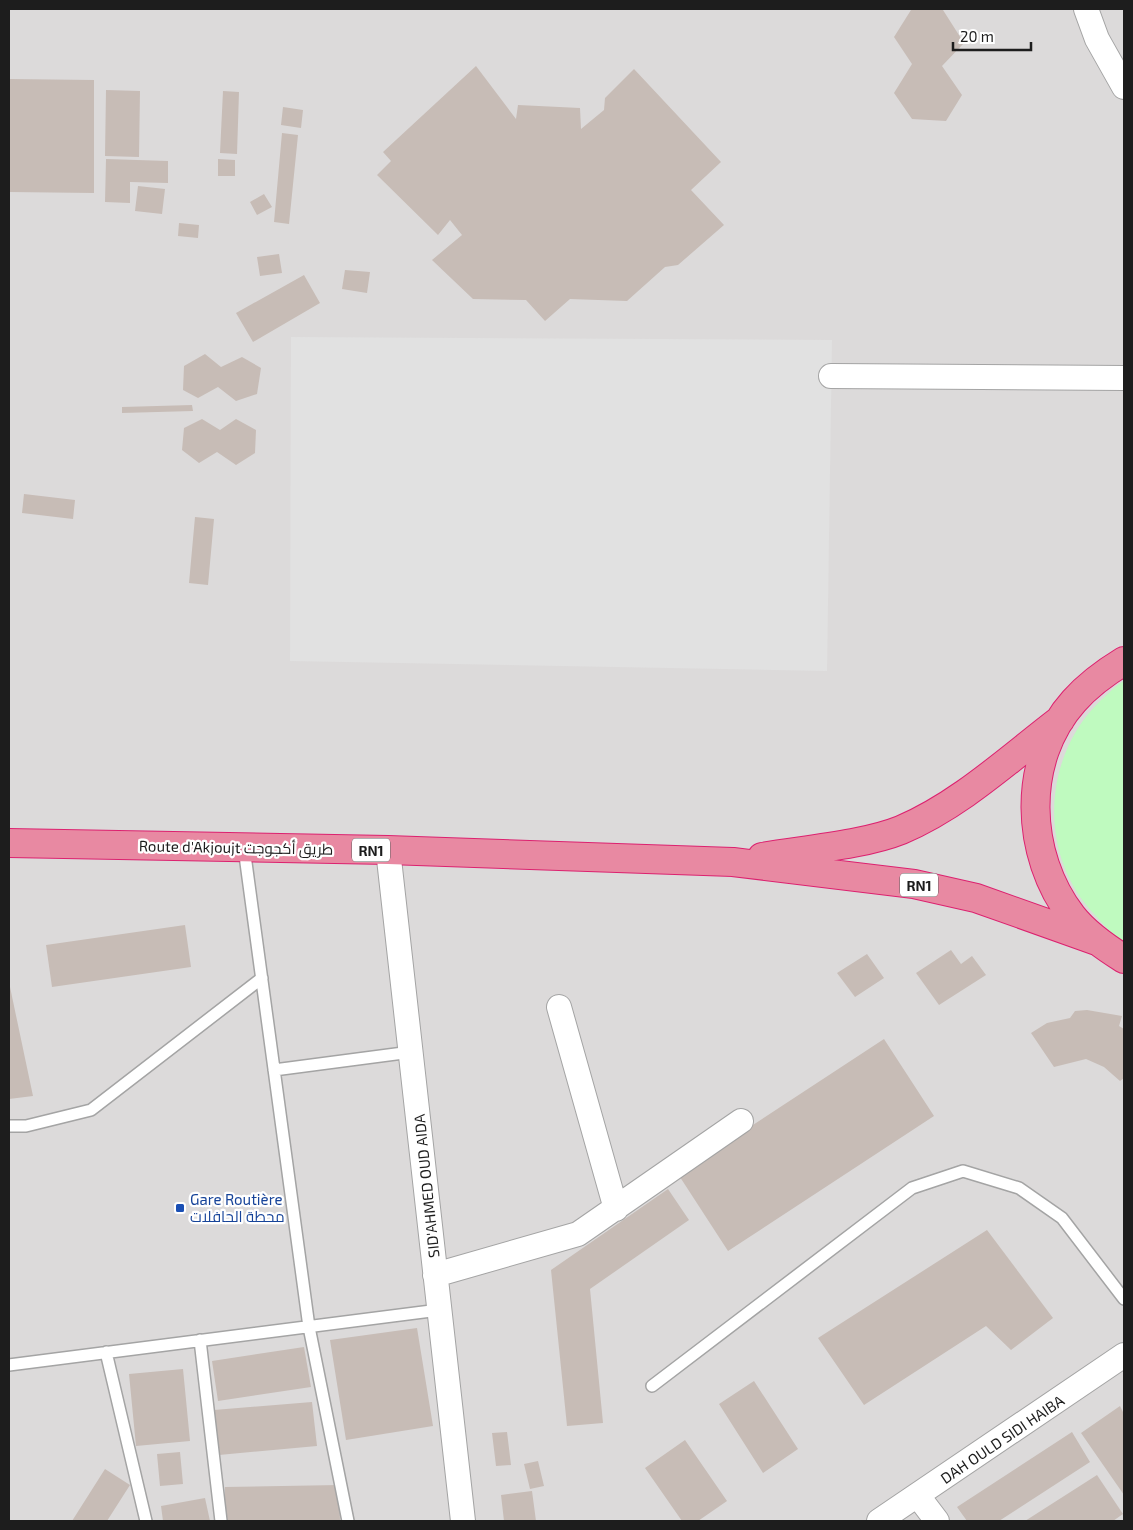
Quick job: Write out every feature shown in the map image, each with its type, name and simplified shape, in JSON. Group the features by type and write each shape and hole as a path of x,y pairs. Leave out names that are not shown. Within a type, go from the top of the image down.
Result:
{"highway":[{"path":"1124,661 1100,675 1074,701 1060,720 1045,751 1036,785 1035,819 1040,854 1058,894 1072,916 1097,941 1124,959"},
{"name":"Route d'Akjoujt طريق أكجوجت","path":"733,862 854,842 899,831 942,810 1060,720"},
{"name":"Route d'Akjoujt طريق أكجوجت","path":"9,843 388,850 733,862 914,884 976,898 1026,914 1097,941"}],"street":[{"path":"1086,9 1097,39 1124,87"},
{"path":"832,376 1124,378"},
{"name":"SID'AHMED OUD AIDA","path":"388,850 463,1521"},
{"path":"559,1007 616,1209"},
{"path":"436,1275 578,1234 741,1121"},
{"name":"DAH OULD SIDI HAIBA","path":"879,1521 1122,1362"},
{"path":"918,1496 937,1521"}],"lane":[{"path":"244,848 309,1327 348,1521"},
{"path":"9,1126 26,1126 91,1110 262,978"},
{"path":"274,1070 410,1052"},
{"path":"652,1386 912,1188 963,1171 1020,1188 1062,1218 1124,1299"},
{"path":"9,1365 439,1310"},
{"path":"200,1340 221,1521"},
{"path":"106,1352 146,1521"}],"shaded area":[{"path":"9,9 1124,9 1124,1521 9,1521"},
{"path":"291,337 832,340 827,671 290,661"}],"green space":[{"path":"1124,681 1124,941 1104,925 1075,889 1063,863 1056,834 1054,805 1058,776 1067,749 1081,723 1101,700"}],"building":[{"path":"911,10 943,10 964,43 942,66 962,95 946,121 912,119 894,93 912,64 894,37"},
{"path":"476,66 516,119 518,105 580,108 581,129 604,110 605,98 634,69 721,162 691,190 724,225 678,265 665,267 627,301 570,299 545,321 526,300 473,299 432,260 462,235 450,220 438,235 377,175 391,161 383,152"},
{"path":"9,79 94,80 94,193 9,192"},
{"path":"106,90 140,91 139,157 105,156"},
{"path":"223,91 239,92 237,154 220,153"},
{"path":"283,107 303,110 301,128 281,125"},
{"path":"282,133 298,135 289,224 274,222"},
{"path":"106,159 168,161 168,183 130,182 130,203 105,202"},
{"path":"218,159 235,160 235,176 218,176"},
{"path":"138,186 165,189 162,214 135,211"},
{"path":"264,194 272,207 257,215 250,202"},
{"path":"179,223 199,225 198,238 178,236"},
{"path":"279,254 282,273 260,276 257,257"},
{"path":"345,270 370,272 367,293 342,289"},
{"path":"304,275 320,303 253,342 236,313"},
{"path":"205,354 221,367 242,357 261,368 257,394 236,401 218,387 198,398 183,390 184,366"},
{"path":"192,405 193,411 122,413 122,407"},
{"path":"202,419 220,430 236,419 256,430 255,453 236,465 217,452 199,463 182,450 184,428"},
{"path":"24,494 75,500 73,519 22,513"},
{"path":"195,517 214,519 208,585 189,583"},
{"path":"185,925 191,967 52,987 46,945"},
{"path":"951,950 961,964 972,956 986,975 939,1005 916,973"},
{"path":"867,954 884,978 855,997 837,973"},
{"path":"9,988 33,1096 9,1099"},
{"path":"1087,1010 1122,1016 1119,1026 1124,1029 1124,1078 1120,1081 1104,1067 1086,1059 1054,1067 1031,1033 1047,1023 1070,1018 1075,1011"},
{"path":"884,1039 934,1116 728,1251 678,1174"},
{"path":"668,1189 689,1220 590,1289 603,1423 567,1426 551,1270"},
{"path":"987,1230 1053,1318 1011,1350 986,1326 864,1405 818,1338"},
{"path":"417,1328 433,1426 346,1440 330,1340"},
{"path":"304,1347 311,1387 218,1401 212,1361"},
{"path":"183,1369 190,1441 136,1446 129,1374"},
{"path":"754,1381 798,1449 763,1473 719,1404"},
{"path":"312,1402 317,1446 219,1455 214,1410"},
{"path":"1120,1406 1124,1414 1124,1495 1081,1433"},
{"path":"507,1432 511,1465 496,1466 492,1433"},
{"path":"1072,1432 1090,1462 999,1521 967,1521 957,1507"},
{"path":"685,1440 727,1501 698,1521 682,1521 645,1468"},
{"path":"180,1452 183,1484 160,1486 157,1454"},
{"path":"538,1461 544,1486 530,1489 524,1464"},
{"path":"105,1469 130,1485 107,1521 72,1521"},
{"path":"1097,1475 1123,1514 1113,1521 1025,1521"},
{"path":"339,1485 340,1521 225,1521 225,1487"},
{"path":"532,1491 536,1521 504,1521 501,1495"},
{"path":"205,1498 210,1521 163,1521 161,1506"}],"place":[{"name":"Gare Routière محطة الحافلات","path":"180,1208"}]}
